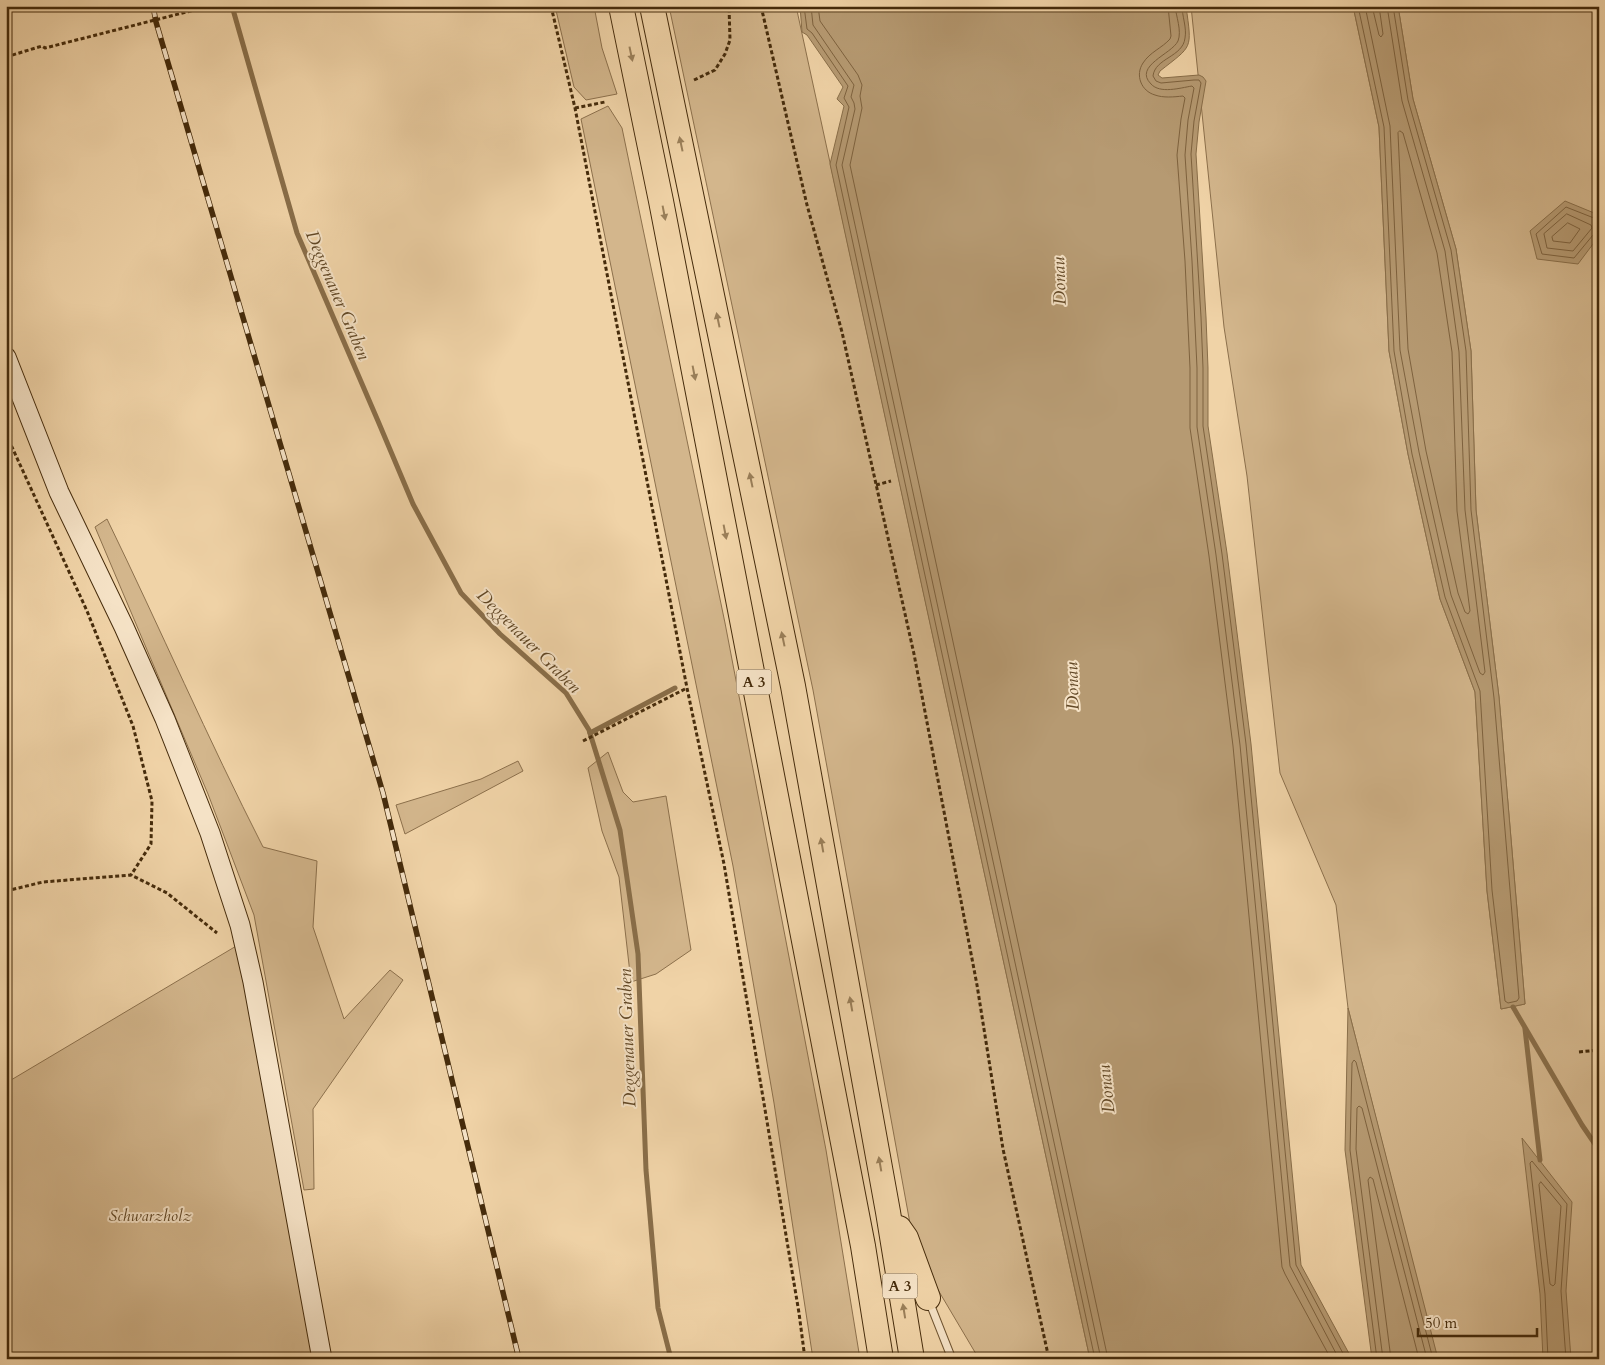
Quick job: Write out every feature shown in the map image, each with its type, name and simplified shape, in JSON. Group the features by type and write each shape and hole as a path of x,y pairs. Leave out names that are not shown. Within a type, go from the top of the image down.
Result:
{"highway":[{"name":"A 3","path":"621,6 661,201 850,1178 881,1359"},
{"name":"A 3","path":"652,6 793,686 888,1212 912,1359"},
{"path":"888,1212 906,1238 928,1298"}],"main road":[{"path":"6,357 59,492 124,627 165,719 225,874 240,925 253,982 322,1359"}],"lane":[{"path":"928,1298 952,1359"}],"path":[{"path":"6,58 42,46 45,48 210,6"},
{"path":"551,6 575,108 687,688 726,874 800,1313 805,1359"},
{"path":"694,80 715,70 724,54 730,40 729,6"},
{"path":"761,6 807,204 842,332 914,654 977,986 1003,1149 1049,1359"},
{"path":"575,108 605,102"},
{"path":"6,434 87,611 133,726 152,801 151,844 131,875"},
{"path":"876,485 891,481"},
{"path":"583,741 687,688"},
{"path":"6,891 43,882 131,875 166,893 217,933"},
{"path":"1579,1052 1599,1050"}],"green space":[{"path":"555,6 594,6 602,48 617,94 586,100 574,87"},
{"path":"669,6 796,6 1090,1359 979,1359 915,1251 813,690"},
{"path":"1191,6 1353,6 1379,127 1389,351 1408,454 1440,599 1475,692 1487,891 1501,1009 1525,1004 1499,697 1476,510 1471,351 1456,249 1413,99 1398,6 1599,6 1599,1359 1437,1359 1348,1008 1336,905 1280,773 1247,476 1224,327"},
{"path":"608,106 622,128 725,623 826,1150 860,1359 813,1359 774,1103 733,866 581,119"},
{"path":"107,519 263,847 317,861 313,927 344,1019 390,970 403,980 313,1109 314,1189 304,1190 254,915 208,794 95,527"},
{"path":"608,752 623,792 633,802 666,796 691,950 656,974 631,982 619,877 602,831 588,768"},
{"path":"518,761 523,771 405,834 396,805 481,779"},
{"name":"Schwarzholz","path":"243,942 322,1359 6,1359 6,1083"}],"water":[{"name":"Donau","path":"800,6 1186,6 1189,31 1188,45 1158,75 1162,78 1199,75 1206,81 1196,154 1206,317 1208,426 1227,553 1251,744 1301,1265 1352,1359 1090,1359 830,164 844,106 837,99 843,87 807,35 802,32"},
{"path":"1353,6 1398,6 1413,99 1456,249 1471,351 1476,510 1499,697 1525,1004 1501,1009 1487,891 1475,692 1440,599 1408,454 1389,351 1379,127"},
{"path":"1565,201 1599,215 1599,236 1578,264 1537,259 1530,231"},
{"path":"1348,1008 1438,1359 1372,1359 1345,1150"},
{"path":"1522,1138 1572,1202 1566,1291 1571,1359 1543,1359 1540,1294"}],"waterway":[{"name":"Deggenauer Graben","path":"232,6 297,233 413,504 461,593 500,634 566,693 589,730 620,830 638,954 646,1170 658,1308 671,1359"},
{"path":"590,733 675,688"},
{"path":"1513,1007 1582,1125 1599,1150"},
{"path":"1525,1029 1540,1160"}],"railway":[{"path":"153,6 156,22 383,793 519,1359"}]}
